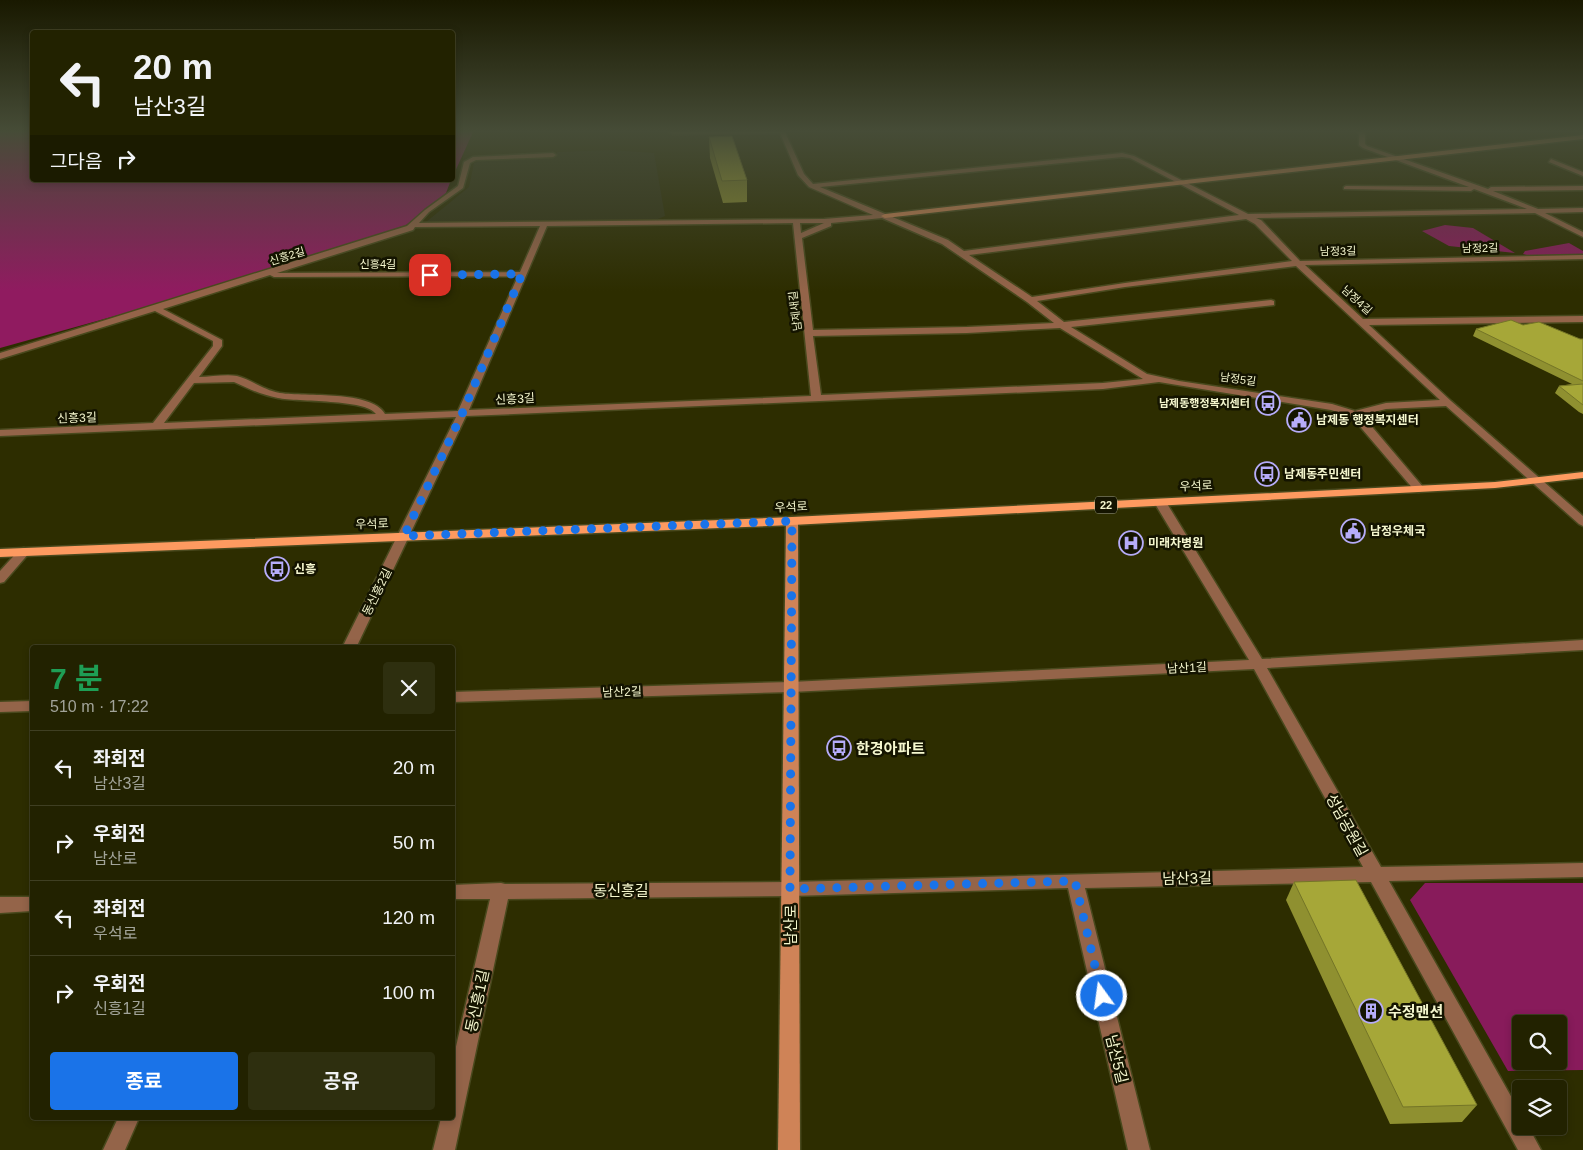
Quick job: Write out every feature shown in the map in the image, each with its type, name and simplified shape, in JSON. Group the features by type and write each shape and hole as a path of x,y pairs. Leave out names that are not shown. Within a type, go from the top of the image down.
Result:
{"main road":[{"name":"우석로","path":"0,553 792,521 1419,489 1537,482 1583,476"}],"street":[{"name":"신흥2길","path":"0,356 264,275 414,225 427,211 461,187 462,184"},
{"name":"남정4길","path":"811,186 844,184"},
{"path":"798,237 823,226 851,220 1168,184"},
{"name":"남정4길","path":"1186,184 1258,222 1298,263 1448,402 1583,522"},
{"path":"1468,184 1537,211 1583,235"},
{"name":"남정5길","path":"811,186 936,237 1030,300 1062,325 1144,376 1156,380 1324,405 1355,414"},
{"path":"1346,188 1583,188"},
{"path":"1537,211 1583,210"},
{"name":"남정4길","path":"1249,216 1537,211"},
{"path":"961,254 1249,216"},
{"path":"414,225 851,220"},
{"name":"남제새길","path":"796,221 816,398"},
{"name":"동신흥2길","path":"350,645 462,414 545,223"},
{"name":"남정2길","path":"1378,261 1583,257"},
{"name":"남정3길","path":"1298,263 1378,261"},
{"path":"1030,300 1125,285 1298,263"},
{"name":"신흥4길","path":"264,275 522,274"},
{"path":"809,333 968,330 1062,325 1271,303"},
{"path":"155,308 218,340 217,346 156,427"},
{"path":"1362,322 1583,319"},
{"path":"192,380 236,378 259,391 280,396 341,400 366,404 377,408 383,418"},
{"path":"816,398 1103,386 1156,380"},
{"name":"신흥3길","path":"0,433 816,398"},
{"path":"1419,489 1355,414 1386,406 1448,402"},
{"name":"성남공원길","path":"1160,502 1258,664 1530,1150"},
{"name":"남산로","path":"789,1150 792,521"},
{"path":"0,579 24,552"},
{"name":"남산1길","path":"791,687 1258,664 1583,645"},
{"name":"남산2길","path":"455,697 791,687"},
{"path":"0,707 30,706"},
{"name":"남산3길","path":"790,889 1583,870"},
{"name":"남산5길","path":"1075,881 1139,1150"},
{"name":"동신흥길","path":"455,892 790,889"},
{"name":"동신흥1길","path":"455,1097 501,890"},
{"path":"0,905 30,904"},
{"path":"114,1150 129,1120"},
{"path":"444,1150 451,1120"}],"shaded area":[{"path":"0,184 450,184 446,193 405,226 151,306 0,348"},
{"path":"470,184 659,184 665,216 658,219 435,224 426,222 469,187"},
{"path":"1445,225 1473,228 1515,253 1449,246 1422,231"},
{"path":"1569,243 1583,251 1583,255 1530,256 1523,254 1525,251"},
{"path":"1425,883 1583,883 1583,1070 1508,1071 1410,900"}],"building":[{"path":"1511,320 1523,325 1539,322 1583,339 1583,381 1476,329"},
{"path":"1583,384 1583,405 1559,386"},
{"name":"수정맨션","path":"1356,880 1477,1105 1403,1107 1294,882"}],"place":[{"name":"남제동행정복지센터","path":"1268,403"},
{"name":"남제동 행정복지센터","path":"1299,420"},
{"name":"남제동주민센터","path":"1267,474"},
{"name":"남정우체국","path":"1353,531"},
{"name":"미래차병원","path":"1131,543"},
{"name":"신흥","path":"277,569"},
{"name":"한경아파트","path":"839,748"},
{"name":"수정맨션","path":"1371,1011"}],"route":[{"path":"430,275 522,274 462,414 404,536 792,521 790,889 1075,881 1102,996"}]}
